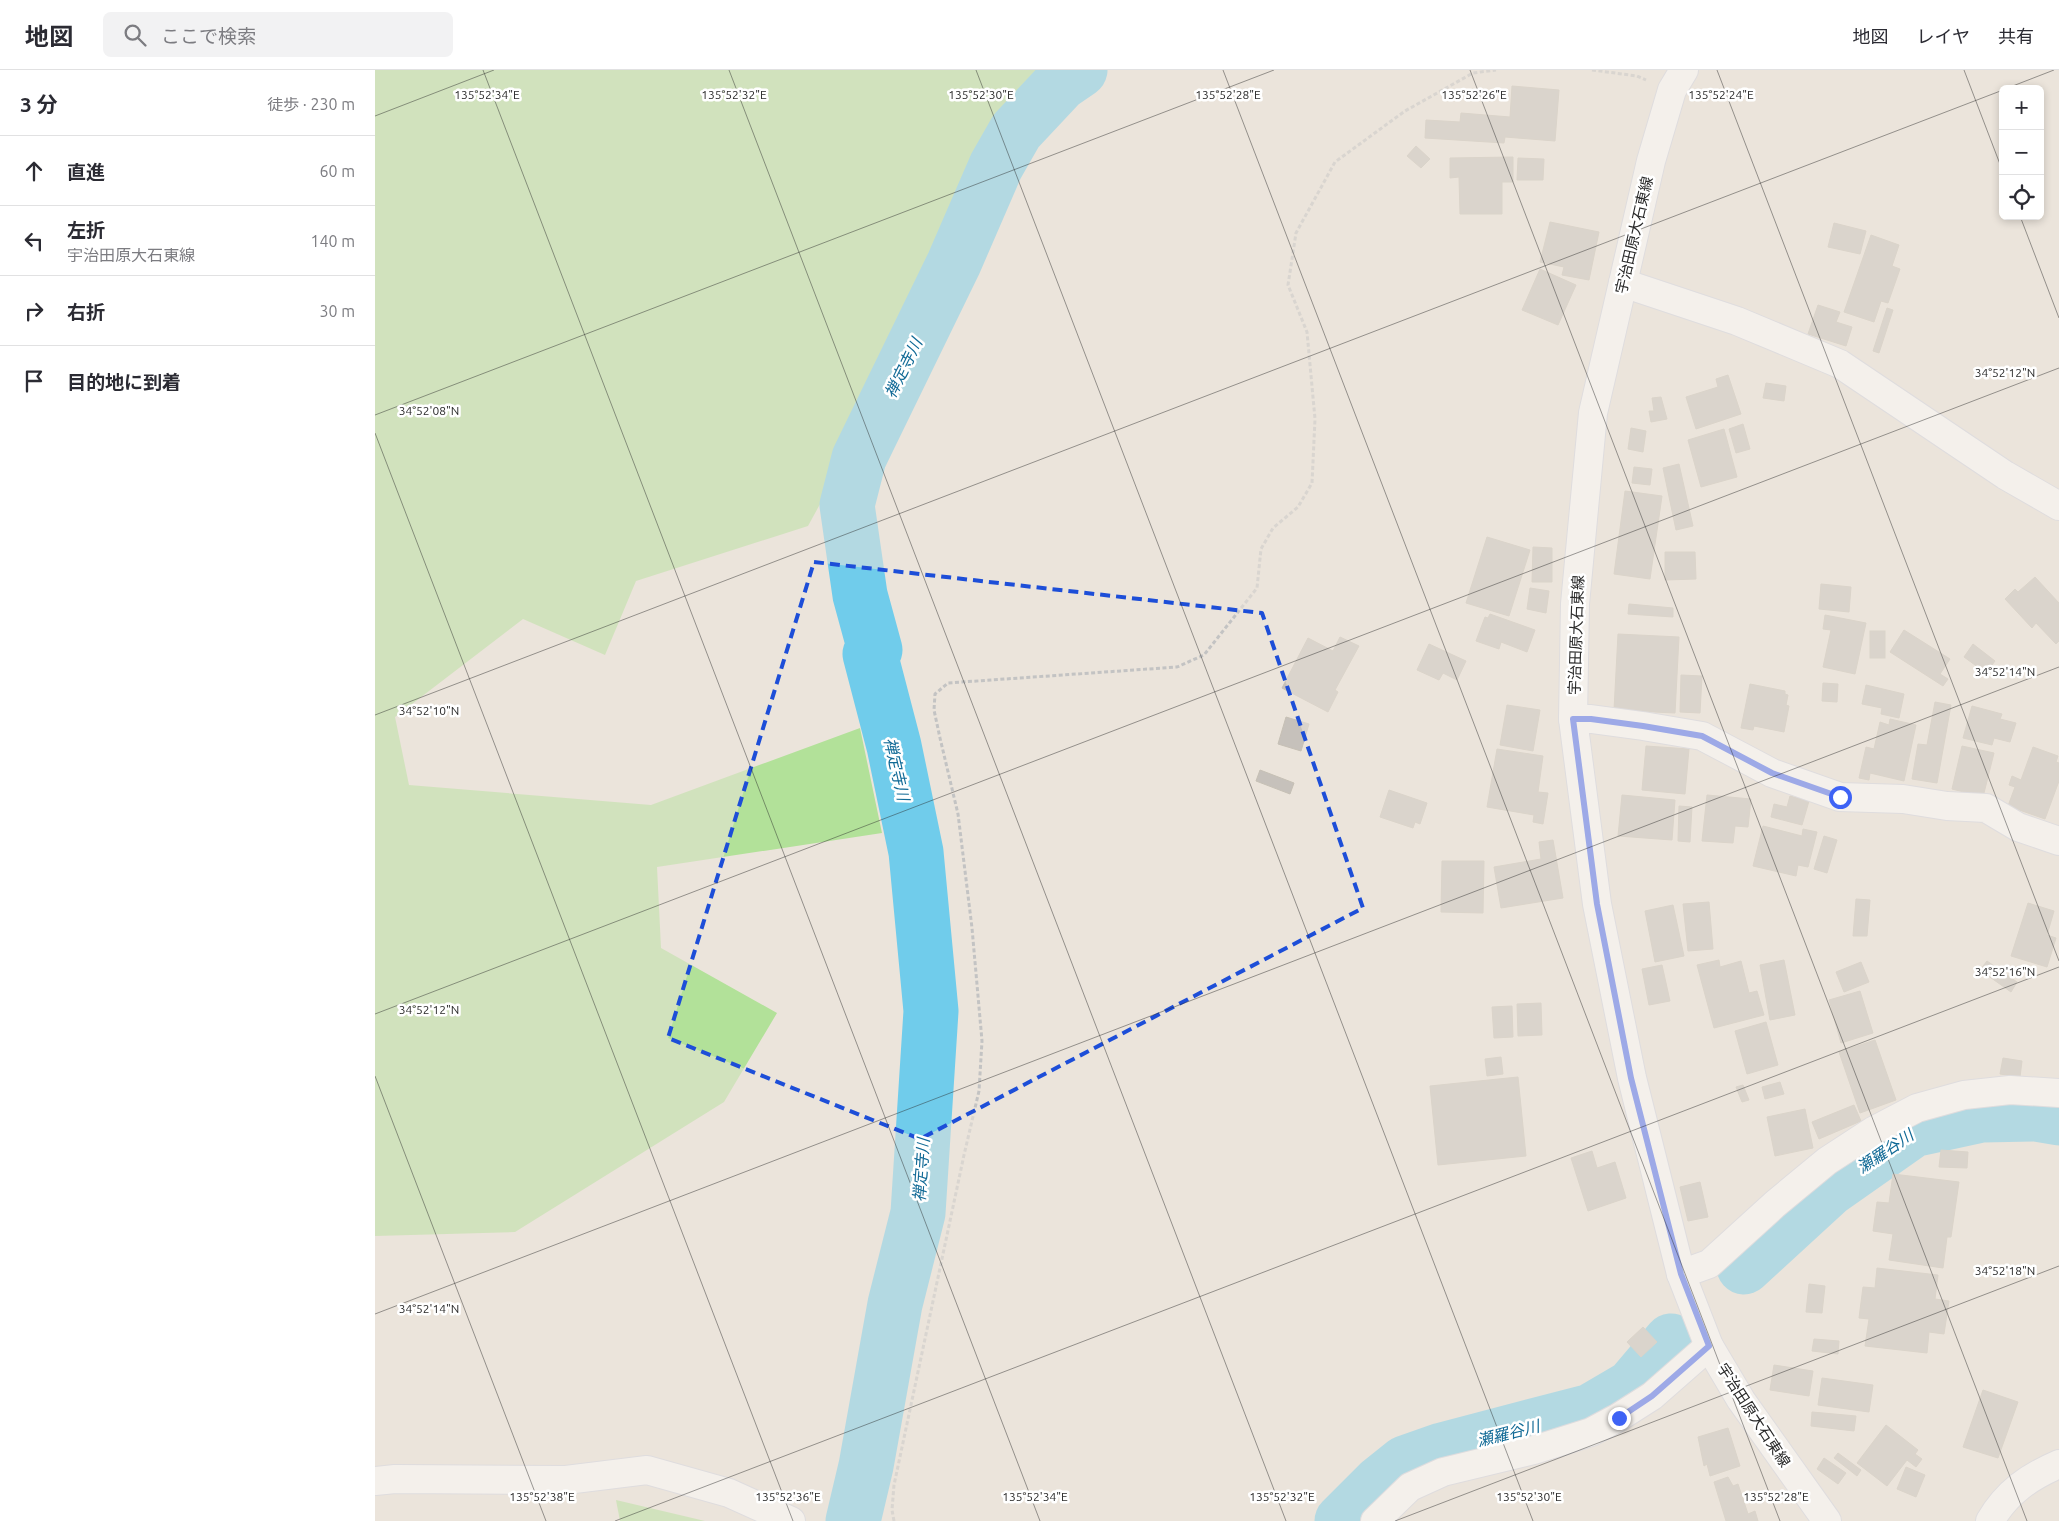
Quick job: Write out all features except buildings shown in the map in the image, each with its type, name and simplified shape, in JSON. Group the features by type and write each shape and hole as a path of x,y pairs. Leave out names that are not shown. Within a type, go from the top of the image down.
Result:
{"street":[{"name":"宇治田原大石東線","path":"1678,80 1651,161 1593,413 1575,604 1573,719 1597,904 1631,1078 1681,1274 1709,1346 1741,1400 1827,1521"},
{"path":"1623,283 1737,322 1840,364 2005,475 2059,506"},
{"path":"1573,719 1635,724 1702,736 1772,773 1840,797 1903,799 1947,806 1987,808 2018,828 2059,841"},
{"path":"1681,1274 1709,1264 1775,1204 1827,1161 1873,1131 1917,1108 1964,1095 2010,1090 2059,1093"},
{"path":"1375,1521 1410,1487 1443,1472 1534,1450 1591,1432 1619,1418 1652,1396 1709,1346"},
{"path":"1990,1521 2012,1492 2041,1472 2059,1464"},
{"path":"375,1481 395,1479 566,1480 647,1470 729,1493 791,1521"}],"path":[{"path":"894,1521 892,1510 894,1485 963,1155 979,1091 982,1041 972,928 958,814 939,738 935,694 948,683 1177,667 1204,655 1257,588 1261,549 1273,528 1299,506 1312,483 1315,419 1307,332 1288,284 1296,232 1335,162 1405,111 1473,73 1496,70"},
{"path":"1591,70 1678,80"}],"highlighted area":[{"path":"814,562 1262,613 1363,908 920,1139 668,1038"}],"green space":[{"path":"375,70 1058,70 808,526 636,581 605,655 523,619 395,717 409,785 651,805 860,728 882,833 657,867 661,948 777,1013 724,1102 515,1232 375,1236"},
{"path":"616,1500 705,1521 620,1521"}],"waterway":[{"name":"禅定寺川","path":"853,1521 866,1466 895,1304 918,1213 931,1011 916,852 894,746 870,654 875,650 860,595 847,505 859,458 954,263 996,166 1016,131 1061,83 1080,70"},
{"name":"瀬羅谷川","path":"1744,1267 1829,1189 1913,1130 1982,1115 2036,1114 2059,1118"},
{"name":"瀬羅谷川","path":"1342,1521 1380,1483 1405,1463 1442,1450 1591,1411 1632,1387 1671,1341"}],"route":[{"path":"1619,1418 1652,1396 1709,1346 1681,1274 1631,1078 1597,904 1573,719 1591,719 1702,736 1772,773 1840,797"}]}
